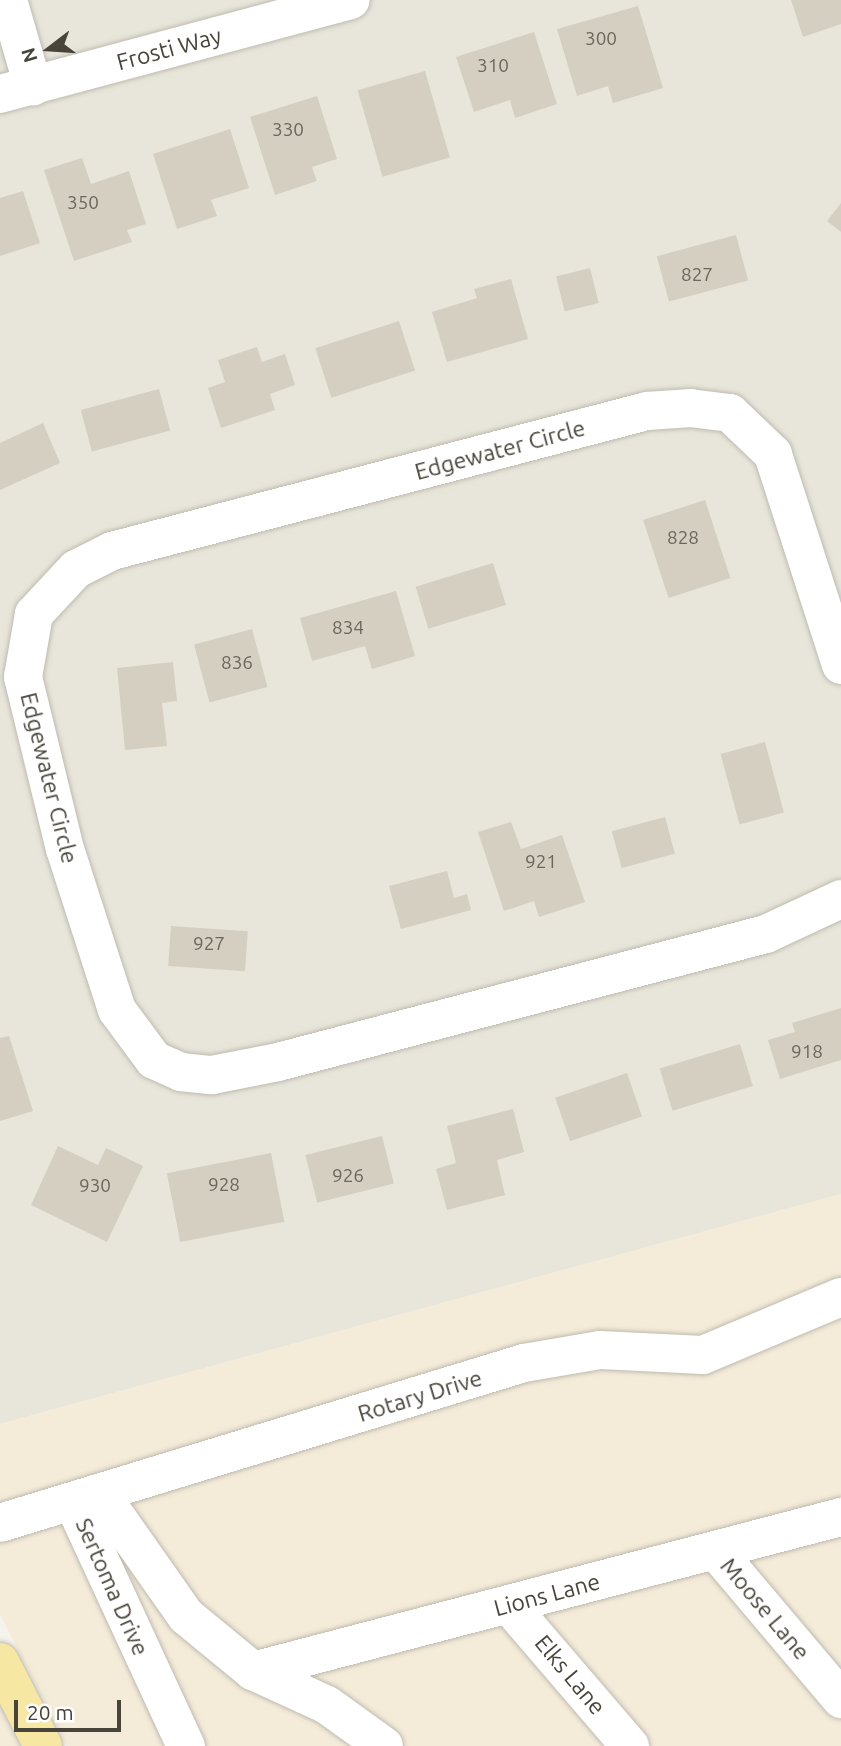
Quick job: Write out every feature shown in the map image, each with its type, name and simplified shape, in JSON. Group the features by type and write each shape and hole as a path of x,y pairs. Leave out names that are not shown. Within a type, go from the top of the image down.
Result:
{"main road":[{"path":"0,1661 43,1746"}],"street":[{"name":"Frosti Way","path":"8,0 17,90 351,0"},
{"name":"Edgewater Circle","path":"838,641 773,454 730,413 691,408 646,411 112,551 76,569 33,614 23,677 65,849 117,1010 154,1060 181,1072 212,1075 317,1052 766,934 841,899"},
{"name":"Rotary Drive","path":"0,1523 88,1499 524,1363 600,1350 703,1355 841,1297"},
{"path":"88,1499 186,1616 253,1671 327,1705 384,1746"},
{"name":"Sertoma Drive","path":"88,1499 186,1746"},
{"name":"Lions Lane","path":"253,1671 841,1517"},
{"name":"Moose Lane","path":"716,1551 841,1699"},
{"name":"Elks Lane","path":"509,1605 630,1746"}],"shaded area":[{"path":"0,0 841,0 841,1194 0,1424"},
{"path":"841,1194 841,1746 67,1746 0,1614 0,1424"},
{"path":"0,1708 12,1733 19,1746 0,1746"}],"building":[{"path":"791,0 841,0 841,24 803,37"},
{"path":"638,6 663,88 613,103 608,86 577,96 557,29"},
{"path":"534,32 557,104 515,118 510,100 474,112 456,57"},
{"path":"425,71 450,158 383,177 358,90"},
{"path":"317,96 337,159 312,167 317,181 275,195 250,117"},
{"path":"230,129 249,188 211,200 217,216 177,229 153,154"},
{"path":"82,158 91,184 129,171 146,224 127,230 132,242 74,261 44,170"},
{"path":"23,191 40,243 0,256 0,198"},
{"path":"841,203 841,232 827,221"},
{"path":"736,235 748,280 669,302 657,256"},
{"path":"590,268 599,303 565,311 556,276"},
{"path":"511,279 528,339 447,362 432,312 477,298 474,289"},
{"path":"399,321 415,370 331,398 315,348"},
{"path":"257,347 262,362 285,354 295,385 270,394 275,410 221,428 208,388 225,382 218,360"},
{"path":"159,389 170,431 92,451 81,410"},
{"path":"43,423 60,463 0,490 0,443"},
{"path":"705,500 730,578 669,598 643,520"},
{"path":"493,563 506,605 428,629 416,587"},
{"path":"396,591 415,656 372,669 365,646 312,661 300,618"},
{"path":"252,629 268,687 210,702 194,645"},
{"path":"173,662 177,701 162,703 167,746 125,750 117,668"},
{"path":"765,742 784,813 739,824 721,754"},
{"path":"665,817 675,854 622,868 612,831"},
{"path":"511,822 521,849 562,835 585,902 539,917 534,901 504,911 478,832"},
{"path":"447,871 454,898 467,894 471,910 401,929 389,886"},
{"path":"171,926 248,931 245,971 168,966"},
{"path":"841,1008 841,1060 780,1079 768,1040 795,1032 792,1023"},
{"path":"9,1036 33,1111 0,1121 0,1038"},
{"path":"740,1044 753,1086 673,1111 660,1069"},
{"path":"627,1073 642,1116 570,1141 555,1098"},
{"path":"513,1109 524,1152 497,1160 505,1195 447,1210 436,1169 456,1163 447,1126"},
{"path":"382,1136 394,1184 317,1203 305,1155"},
{"path":"58,1146 98,1165 106,1148 143,1166 107,1242 31,1205"},
{"path":"271,1153 284,1222 180,1242 167,1173"}]}
